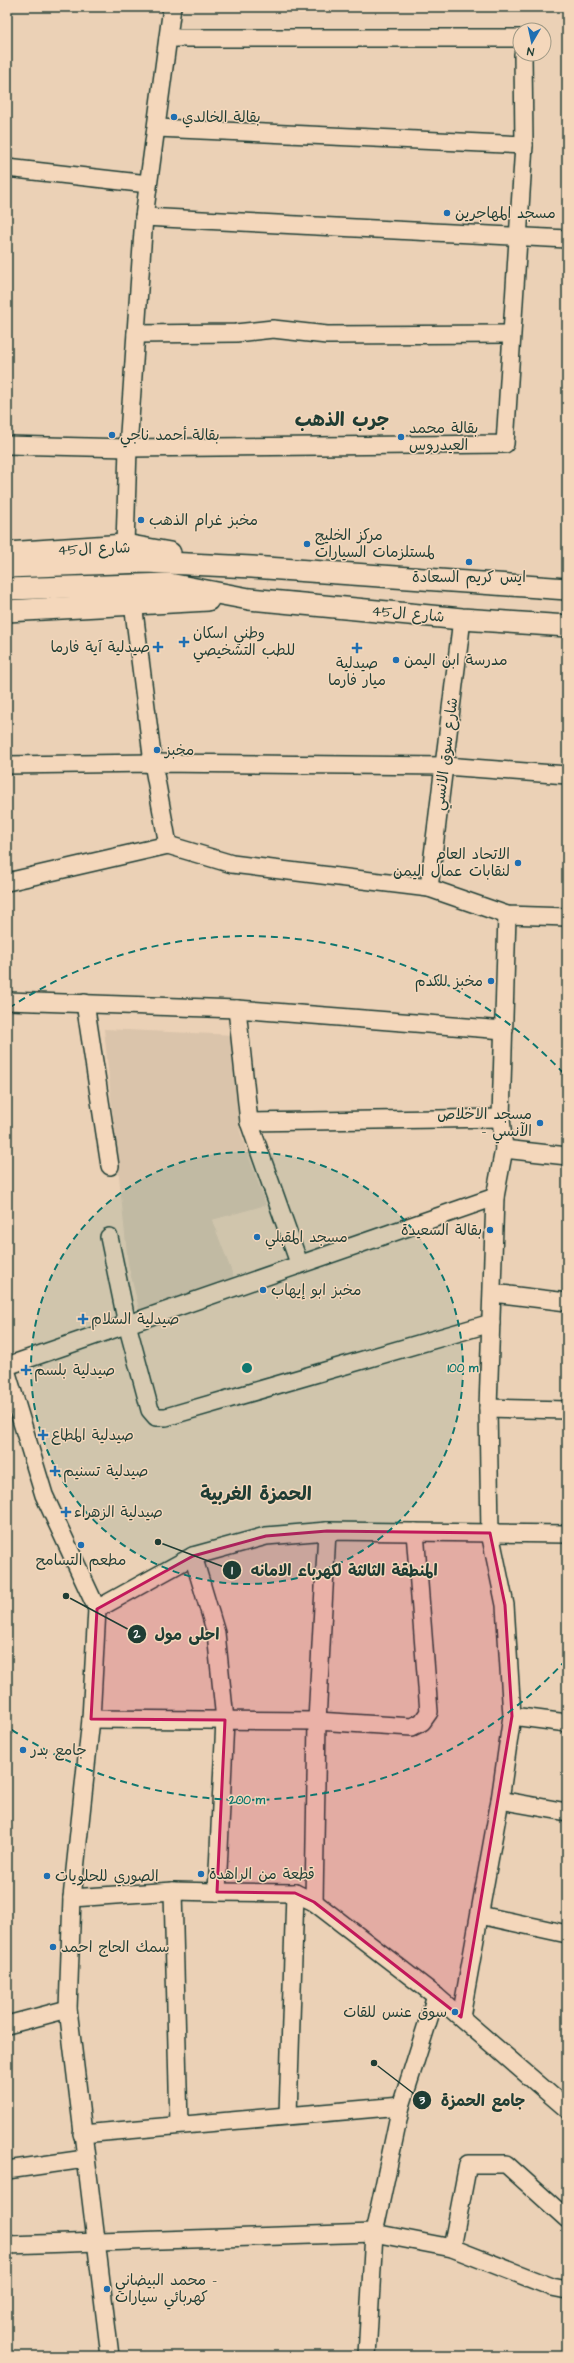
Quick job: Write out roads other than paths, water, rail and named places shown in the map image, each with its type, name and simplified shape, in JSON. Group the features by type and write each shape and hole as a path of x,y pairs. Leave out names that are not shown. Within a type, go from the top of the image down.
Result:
{"main road":[{"name":"شارع ال45","path":"7,553 125,545 252,567"},
{"name":"شارع ال45","path":"7,568 145,562 252,567 567,589"},
{"name":"شارع ال45","path":"7,589 169,584 249,598 462,619 567,626"},
{"name":"شارع ال45","path":"7,611 133,603 249,598"}],"street":[{"path":"125,545 128,448 144,217 172,7"},
{"path":"168,38 512,38"},
{"path":"7,445 128,448 504,444 524,145 523,62"},
{"path":"157,128 524,145"},
{"path":"7,168 148,184"},
{"path":"144,217 567,239"},
{"path":"136,334 236,333 273,329 327,335 511,334"},
{"path":"133,603 153,763 168,845"},
{"name":"شارع سوق الانسي","path":"429,888 462,619"},
{"path":"7,765 153,763 445,766 567,775"},
{"path":"7,882 168,845 232,864 429,888 506,915 567,917"},
{"path":"461,2017 500,1800 512,1716 505,1605 490,1533 488,1408 495,1197 504,1149 501,1118 506,915"},
{"path":"7,1001 237,1009 504,1030"},
{"path":"85,1003 110,1166"},
{"path":"237,1009 249,1122 299,1263"},
{"path":"249,1122 501,1118"},
{"path":"504,1149 567,1156"},
{"path":"7,1366 299,1263 495,1197"},
{"path":"109,1237 127,1324 150,1410 156,1417 166,1417 491,1323"},
{"path":"493,1293 567,1302"},
{"path":"7,1373 44,1495 98,1609 91,1719 72,1898 68,2009 110,2356"},
{"path":"488,1408 567,1410"},
{"path":"98,1609 193,1556 266,1536 327,1531 567,1534"},
{"path":"314,1902 317,1721 327,1531"},
{"path":"91,1719 317,1721 412,1727 422,1722 429,1712 415,1532"},
{"path":"193,1556 216,1633 225,1720 217,1892"},
{"path":"512,1716 567,1723"},
{"path":"500,1800 567,1812"},
{"path":"72,1898 173,1891 295,1893 314,1902 436,1996 567,2109"},
{"path":"173,1891 179,2125"},
{"path":"288,2116 295,1893"},
{"path":"480,1915 567,1934"},
{"path":"367,2356 374,2233 401,2106 436,1996"},
{"path":"7,2025 68,2009"},
{"path":"82,2134 401,2106"},
{"path":"7,2170 85,2159"},
{"path":"452,2248 468,2164 506,2164 567,2219"},
{"path":"7,2245 374,2233 452,2248 552,2287 567,2290"}],"place":[{"name":"بقالة الخالدي","path":"174,117"},
{"name":"مسجد المهاجرين","path":"447,213"},
{"name":"بقالة أحمد ناجي","path":"112,435"},
{"name":"بقالة محمد العيدروس","path":"401,437"},
{"name":"مخبز غرام الذهب","path":"141,520"},
{"name":"مركز الخليج لمستلزمات السيارات","path":"307,544"},
{"name":"ايس كريم السعادة","path":"469,562"},
{"name":"وطني اسكان للطب التشخيصي","path":"184,642"},
{"name":"صيدلية آية فارما","path":"158,647"},
{"name":"صيدلية ميار فارما","path":"357,648"},
{"name":"مدرسة ابن اليمن","path":"396,660"},
{"name":"مخبز","path":"157,750"},
{"name":"الاتحاد العام لنقابات عمال اليمن","path":"518,863"},
{"name":"مخبز للكدم","path":"491,981"},
{"name":"مسجد الاخلاص - الآنسي","path":"540,1123"},
{"name":"بقالة السعيدة","path":"490,1230"},
{"name":"مسجد المقبلي","path":"257,1237"},
{"name":"مخبز ابو إيهاب","path":"263,1290"},
{"name":"صيدلية السلام","path":"83,1319"},
{"name":"صيدلية بلسم","path":"26,1370"},
{"name":"صيدلية المطاع","path":"43,1435"},
{"name":"صيدلية تسنيم","path":"55,1471"},
{"name":"صيدلية الزهراء","path":"66,1512"},
{"name":"المنطقة الثالثة لكهرباء الامانه","path":"158,1542"},
{"name":"مطعم التسامح","path":"81,1545"},
{"name":"احلى مول","path":"66,1596"},
{"name":"جامع بدر","path":"23,1750"},
{"name":"قطعة من الراهدة","path":"201,1874"},
{"name":"الصوري للحلويات","path":"47,1876"},
{"name":"سمك الحاج احمد","path":"53,1947"},
{"name":"سوق عنس للقات","path":"455,2012"},
{"name":"جامع الحمزة","path":"374,2063"},
{"name":"محمد البيضاني - كهربائي سيارات","path":"107,2289"}],"district":[{"name":"جرب الذهب","path":"342,420"},
{"name":"الحمزة الغربية","path":"256,1494"}]}
